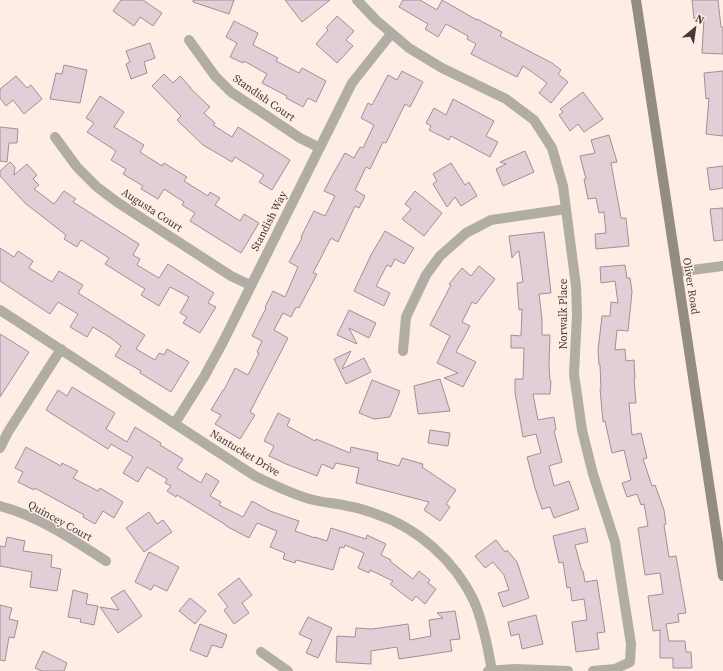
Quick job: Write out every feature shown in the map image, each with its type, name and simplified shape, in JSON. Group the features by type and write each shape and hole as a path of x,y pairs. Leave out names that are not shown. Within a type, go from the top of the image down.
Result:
{"street":[{"name":"Norwalk Place","path":"357,0 391,34 409,48 442,68 506,99 534,120 552,148 563,186 576,286 577,314 574,374 582,430 593,474 615,542 631,644 630,662 615,669 594,671"},
{"name":"Oliver Road","path":"636,0 723,576"},
{"name":"Standish Way","path":"175,423 204,377 352,83 391,34"},
{"name":"Standish Court","path":"190,40 216,76 231,92 300,138 320,148"},
{"name":"Augusta Court","path":"55,137 77,167 97,187 116,202 231,276 250,285"},
{"path":"403,351 406,317 426,276 440,256 466,233 491,220 566,209"},
{"path":"677,272 723,266"},
{"name":"Nantucket Drive","path":"0,310 255,476 283,490 314,500 349,506 378,514 402,525 436,548 457,574 474,601 486,639 491,671"},
{"path":"0,448 8,432 61,350"},
{"name":"Quincey Court","path":"0,506 32,516 106,561"},
{"path":"261,652 288,671"},
{"path":"491,671 520,669 568,671"}],"building":[{"path":"121,0 143,0 162,13 153,26 140,17 134,26 113,11"},
{"path":"193,0 234,0 229,14 193,2"},
{"path":"285,0 330,0 302,22"},
{"path":"403,0 420,0 437,10 442,0 502,32 500,36 552,63 561,70 558,74 568,82 551,103 539,93 547,83 532,72 523,66 517,77 471,54 476,44 467,39 468,36 446,24 438,37 425,29 428,24 399,7"},
{"path":"692,0 718,0 721,27 723,27 723,54 702,53 704,18 694,19"},
{"path":"337,16 354,31 346,40 353,46 337,63 316,44 328,30 326,28"},
{"path":"234,21 258,33 253,45 278,58 276,61 299,73 302,68 326,81 316,102 308,98 303,107 286,98 287,96 262,83 267,74 244,61 243,63 230,57 237,43 226,37"},
{"path":"150,43 155,58 144,62 147,73 131,79 126,64 130,62 126,51"},
{"path":"64,65 87,70 80,103 50,99 56,73 62,74"},
{"path":"402,71 423,82 410,107 405,104 386,143 383,142 370,169 366,167 355,190 365,196 359,208 355,206 338,242 331,238 313,273 317,274 299,308 296,307 291,317 283,313 274,330 288,338 250,412 255,415 240,439 215,424 221,415 211,410 224,390 235,368 248,375 259,353 257,352 262,341 252,336 273,291 285,297 298,267 289,262 302,238 301,237 314,211 325,216 335,196 324,191 345,153 354,158 360,147 363,148 374,125 361,118 368,103 372,105 388,75 397,80"},
{"path":"723,71 723,136 706,134 709,98 706,99 704,73"},
{"path":"164,74 173,83 180,76 210,107 204,113 215,123 213,125 232,137 238,127 290,160 272,190 259,182 264,175 235,157 232,162 203,145 177,120 181,116 152,86"},
{"path":"16,76 27,88 31,85 42,99 24,114 13,100 6,106 0,98 0,89"},
{"path":"583,92 603,119 584,132 578,124 570,131 559,115 563,112 560,109"},
{"path":"100,96 124,112 114,127 144,145 140,152 162,166 164,163 187,177 184,181 208,196 210,192 220,198 215,205 240,221 244,214 259,223 241,253 190,221 195,213 182,205 184,202 164,189 158,199 141,189 143,186 123,174 126,169 111,160 116,151 87,132 94,123 86,118"},
{"path":"453,99 494,121 486,136 498,142 490,157 451,136 449,140 429,130 431,126 426,123 434,108 446,115"},
{"path":"0,127 18,129 17,143 9,143 7,162 0,161"},
{"path":"609,135 617,162 611,163 621,218 626,218 629,246 596,249 595,234 606,233 604,212 599,213 596,198 588,199 584,179 586,179 580,156 595,153 591,140"},
{"path":"525,151 534,172 503,186 496,169 506,164 500,162"},
{"path":"10,162 15,167 14,175 27,164 37,175 33,179 39,185 34,189 54,204 64,191 76,199 73,202 139,244 133,255 140,259 137,265 159,278 168,264 214,293 208,303 216,307 200,333 183,323 187,317 180,313 189,297 170,287 159,306 141,295 145,289 105,264 109,258 81,240 77,247 64,239 66,235 25,203 0,176 0,171"},
{"path":"451,163 465,185 469,182 477,196 461,206 455,197 447,207 433,184 437,181 433,174"},
{"path":"723,166 723,188 710,190 707,168"},
{"path":"415,191 442,213 424,236 402,219 411,209 405,204"},
{"path":"723,208 723,240 714,241 710,209"},
{"path":"385,231 414,248 404,264 395,259 391,267 387,265 376,286 390,293 384,306 354,291 371,255"},
{"path":"544,232 551,293 539,294 542,335 550,335 549,364 551,381 550,394 533,394 538,420 554,417 556,430 554,431 562,462 549,466 554,486 569,481 579,509 554,518 550,507 542,509 535,488 527,457 541,453 536,434 523,437 515,393 515,379 523,379 524,348 511,348 511,335 521,336 522,309 519,310 517,283 523,282 519,251 512,258 509,236"},
{"path":"0,248 14,257 18,251 33,261 29,268 52,282 59,271 83,285 78,293 145,335 136,349 155,360 159,353 164,355 167,349 189,362 171,392 140,373 141,371 115,356 121,346 111,338 93,327 87,337 70,327 78,314 58,302 50,314 0,281"},
{"path":"625,265 627,278 630,278 632,292 628,331 617,330 615,350 625,349 626,361 634,360 636,403 629,403 632,435 641,433 647,458 643,459 652,486 655,485 664,510 666,524 664,525 669,557 676,556 686,613 678,614 679,622 666,624 669,641 685,641 686,652 691,652 692,668 673,668 673,658 660,658 660,630 653,631 648,596 663,594 660,573 645,575 638,528 648,526 644,504 641,505 637,494 627,497 622,483 631,480 624,450 612,453 605,421 603,422 598,350 602,316 610,316 611,302 618,303 615,281 601,283 600,267"},
{"path":"479,266 495,279 476,304 472,302 462,322 470,326 456,352 476,362 463,387 444,378 458,373 437,363 450,336 430,325 451,285 449,284 462,268 471,276"},
{"path":"349,310 376,323 369,338 349,328 357,344 337,335"},
{"path":"0,334 29,352 0,397"},
{"path":"351,351 342,369 364,358 371,372 346,384 334,359"},
{"path":"440,379 450,411 418,414 414,386"},
{"path":"372,380 400,391 390,417 374,419 359,413"},
{"path":"72,387 115,413 106,429 127,442 135,427 183,459 177,468 201,483 206,473 219,481 210,496 221,502 219,505 243,517 252,501 270,511 299,521 295,531 327,541 331,528 366,539 367,535 386,544 381,555 391,560 390,561 413,579 419,571 430,580 428,583 436,589 425,604 416,596 412,601 390,584 393,581 370,570 369,573 358,568 364,553 345,545 344,548 340,547 333,570 296,560 295,563 283,559 285,553 270,547 277,531 257,523 249,538 226,526 177,495 176,497 167,491 171,486 165,483 167,479 147,467 138,482 123,473 133,457 111,444 108,449 46,410 58,390 67,396"},
{"path":"278,413 290,419 287,426 315,441 316,439 350,453 351,447 378,453 377,460 399,466 402,458 423,464 422,467 456,490 446,504 450,507 440,521 424,510 429,502 356,483 359,468 336,463 333,469 322,464 317,476 269,456 274,446 264,441"},
{"path":"430,430 450,433 448,446 428,443"},
{"path":"26,447 61,466 62,463 78,471 73,478 98,491 100,488 123,502 114,518 103,511 95,524 83,517 84,515 35,488 34,490 18,482 23,472 15,468"},
{"path":"149,512 157,524 163,520 172,532 144,552 126,528"},
{"path":"585,528 588,542 575,545 585,582 597,580 605,632 597,633 599,649 576,652 572,622 587,620 584,599 572,601 570,587 567,588 563,562 559,563 553,536"},
{"path":"7,537 25,541 23,551 52,555 51,567 61,569 57,591 30,587 32,572 0,566 0,546 5,547"},
{"path":"496,540 505,552 507,550 517,562 529,598 503,607 498,593 509,590 504,575 493,562 485,568 475,556"},
{"path":"149,552 179,567 167,591 154,585 151,590 135,582"},
{"path":"239,578 252,595 242,603 249,613 234,624 224,610 228,607 218,594"},
{"path":"73,590 88,594 86,604 98,606 94,625 80,622 81,619 68,617"},
{"path":"124,590 142,616 118,633 100,607 119,610 111,598"},
{"path":"190,598 206,611 195,624 179,611"},
{"path":"0,605 12,608 9,619 18,621 14,638 9,637 5,661 0,660"},
{"path":"455,611 460,639 450,640 452,651 399,659 397,647 371,651 371,664 336,662 337,636 355,637 356,628 372,629 408,624 410,640 431,636 429,620 443,618 437,613"},
{"path":"536,615 543,644 522,649 519,634 511,636 508,622"},
{"path":"308,617 332,628 318,658 306,653 312,640 299,634"},
{"path":"200,624 227,635 222,648 212,645 207,657 190,650"},
{"path":"43,651 67,663 64,671 42,671 35,668"}]}
